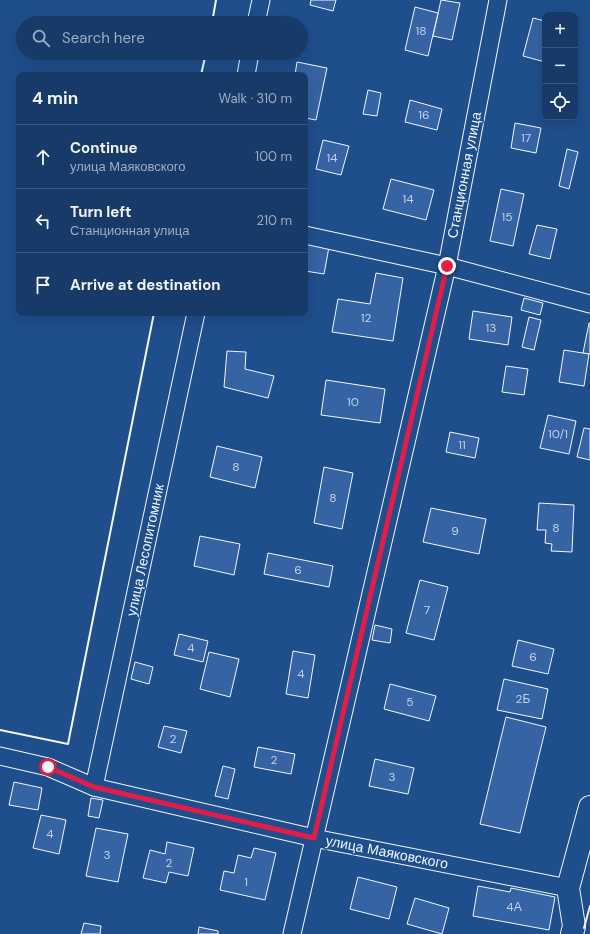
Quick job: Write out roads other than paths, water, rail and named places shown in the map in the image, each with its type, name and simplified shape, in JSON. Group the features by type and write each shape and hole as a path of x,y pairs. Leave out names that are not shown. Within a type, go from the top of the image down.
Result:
{"street":[{"path":"258,16 261,0"},
{"name":"Станционная улица","path":"292,934 447,266 498,0"},
{"path":"247,72 249,60"},
{"path":"308,236 447,266 590,304"},
{"name":"улица Лесопитомник","path":"94,787 195,316"},
{"name":"улица Маяковского","path":"0,756 48,767 94,787 314,838 568,888"},
{"path":"572,934 574,926 568,888 590,807"}]}
